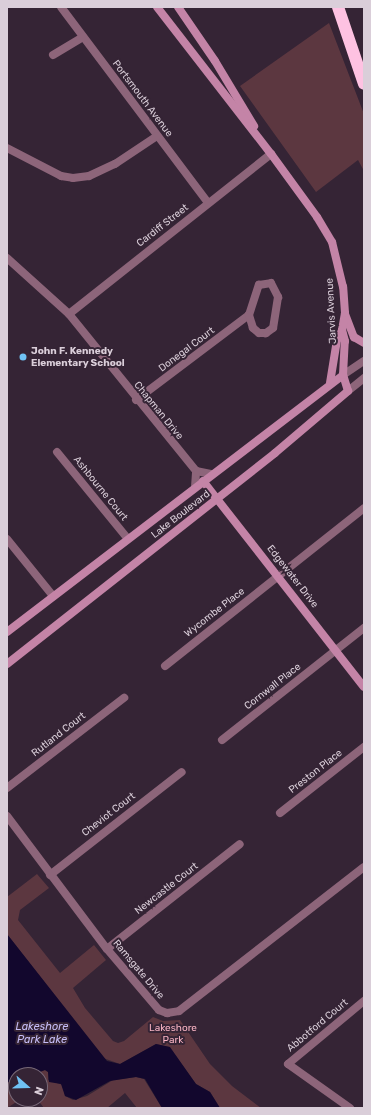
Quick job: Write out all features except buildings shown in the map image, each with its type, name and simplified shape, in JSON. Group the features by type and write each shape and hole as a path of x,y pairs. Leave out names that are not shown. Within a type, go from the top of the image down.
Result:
{"highway":[{"path":"338,7 364,84"}],"street":[{"name":"Portsmouth Avenue","path":"61,7 208,204"},
{"name":"Jarvis Avenue","path":"157,7 271,154 317,217 332,242 339,264 345,313 342,330 345,340 343,375 348,391"},
{"name":"Jarvis Avenue","path":"178,7 215,62 271,154"},
{"path":"53,55 83,37"},
{"path":"7,148 61,176 72,178 89,176 115,164 157,136"},
{"name":"Cardiff Street","path":"69,314 271,154"},
{"name":"Chapman Drive","path":"7,258 21,269 69,314 136,400 196,471"},
{"path":"271,283 278,297 273,328 266,334 259,333 253,328 249,315 259,285 271,283"},
{"path":"345,313 354,336 364,343"},
{"name":"Donegal Court","path":"136,400 249,315"},
{"path":"330,383 337,340 342,330"},
{"name":"Lake Boulevard","path":"7,632 330,383 364,361"},
{"name":"Lake Boulevard","path":"7,664 218,499 364,378"},
{"name":"Ashbourne Court","path":"57,452 128,539"},
{"path":"195,487 196,471 211,474"},
{"name":"Edgewater Drive","path":"203,481 364,687"},
{"name":"Wycombe Place","path":"165,666 364,508"},
{"path":"7,539 53,596"},
{"name":"Cornwall Place","path":"222,740 364,628"},
{"name":"Rutland Court","path":"7,788 124,698"},
{"name":"Preston Place","path":"280,813 364,747"},
{"name":"Cheviot Court","path":"50,875 182,772"},
{"name":"Ramsgate Drive","path":"7,816 107,949 159,1010 167,1013 179,1011 364,867"},
{"name":"Newcastle Court","path":"107,949 240,844"},
{"name":"Abbotford Court","path":"350,1108 288,1064 364,1001"}],"green space":[{"path":"329,23 364,114 364,171 358,160 316,192 240,86"},
{"name":"Lakeshore Park","path":"37,874 49,888 20,910 18,920 60,973 94,945 106,960 73,988 85,1008 113,1041 118,1043 124,1041 153,1017 163,1021 180,1020 210,1064 232,1086 261,1108 220,1108 210,1092 196,1084 169,1047 156,1044 120,1064 103,1058 7,934 7,897"},
{"path":"136,1077 144,1079 162,1108 137,1108 125,1093 107,1108 43,1107 48,1107 48,1080 63,1085 65,1096 73,1100 87,1096 113,1080"},
{"path":"7,1083 9,1107 7,1108"}],"water":[{"name":"Lakeshore Park Lake","path":"7,934 107,1061 120,1064 156,1044 170,1047 196,1084 210,1092 220,1108 162,1108 145,1079 136,1077 110,1081 76,1100 65,1096 61,1084 49,1082 48,1067 8,1067 7,1083"}],"place":[{"name":"John F. Kennedy Elementary School","path":"23,357"}]}
